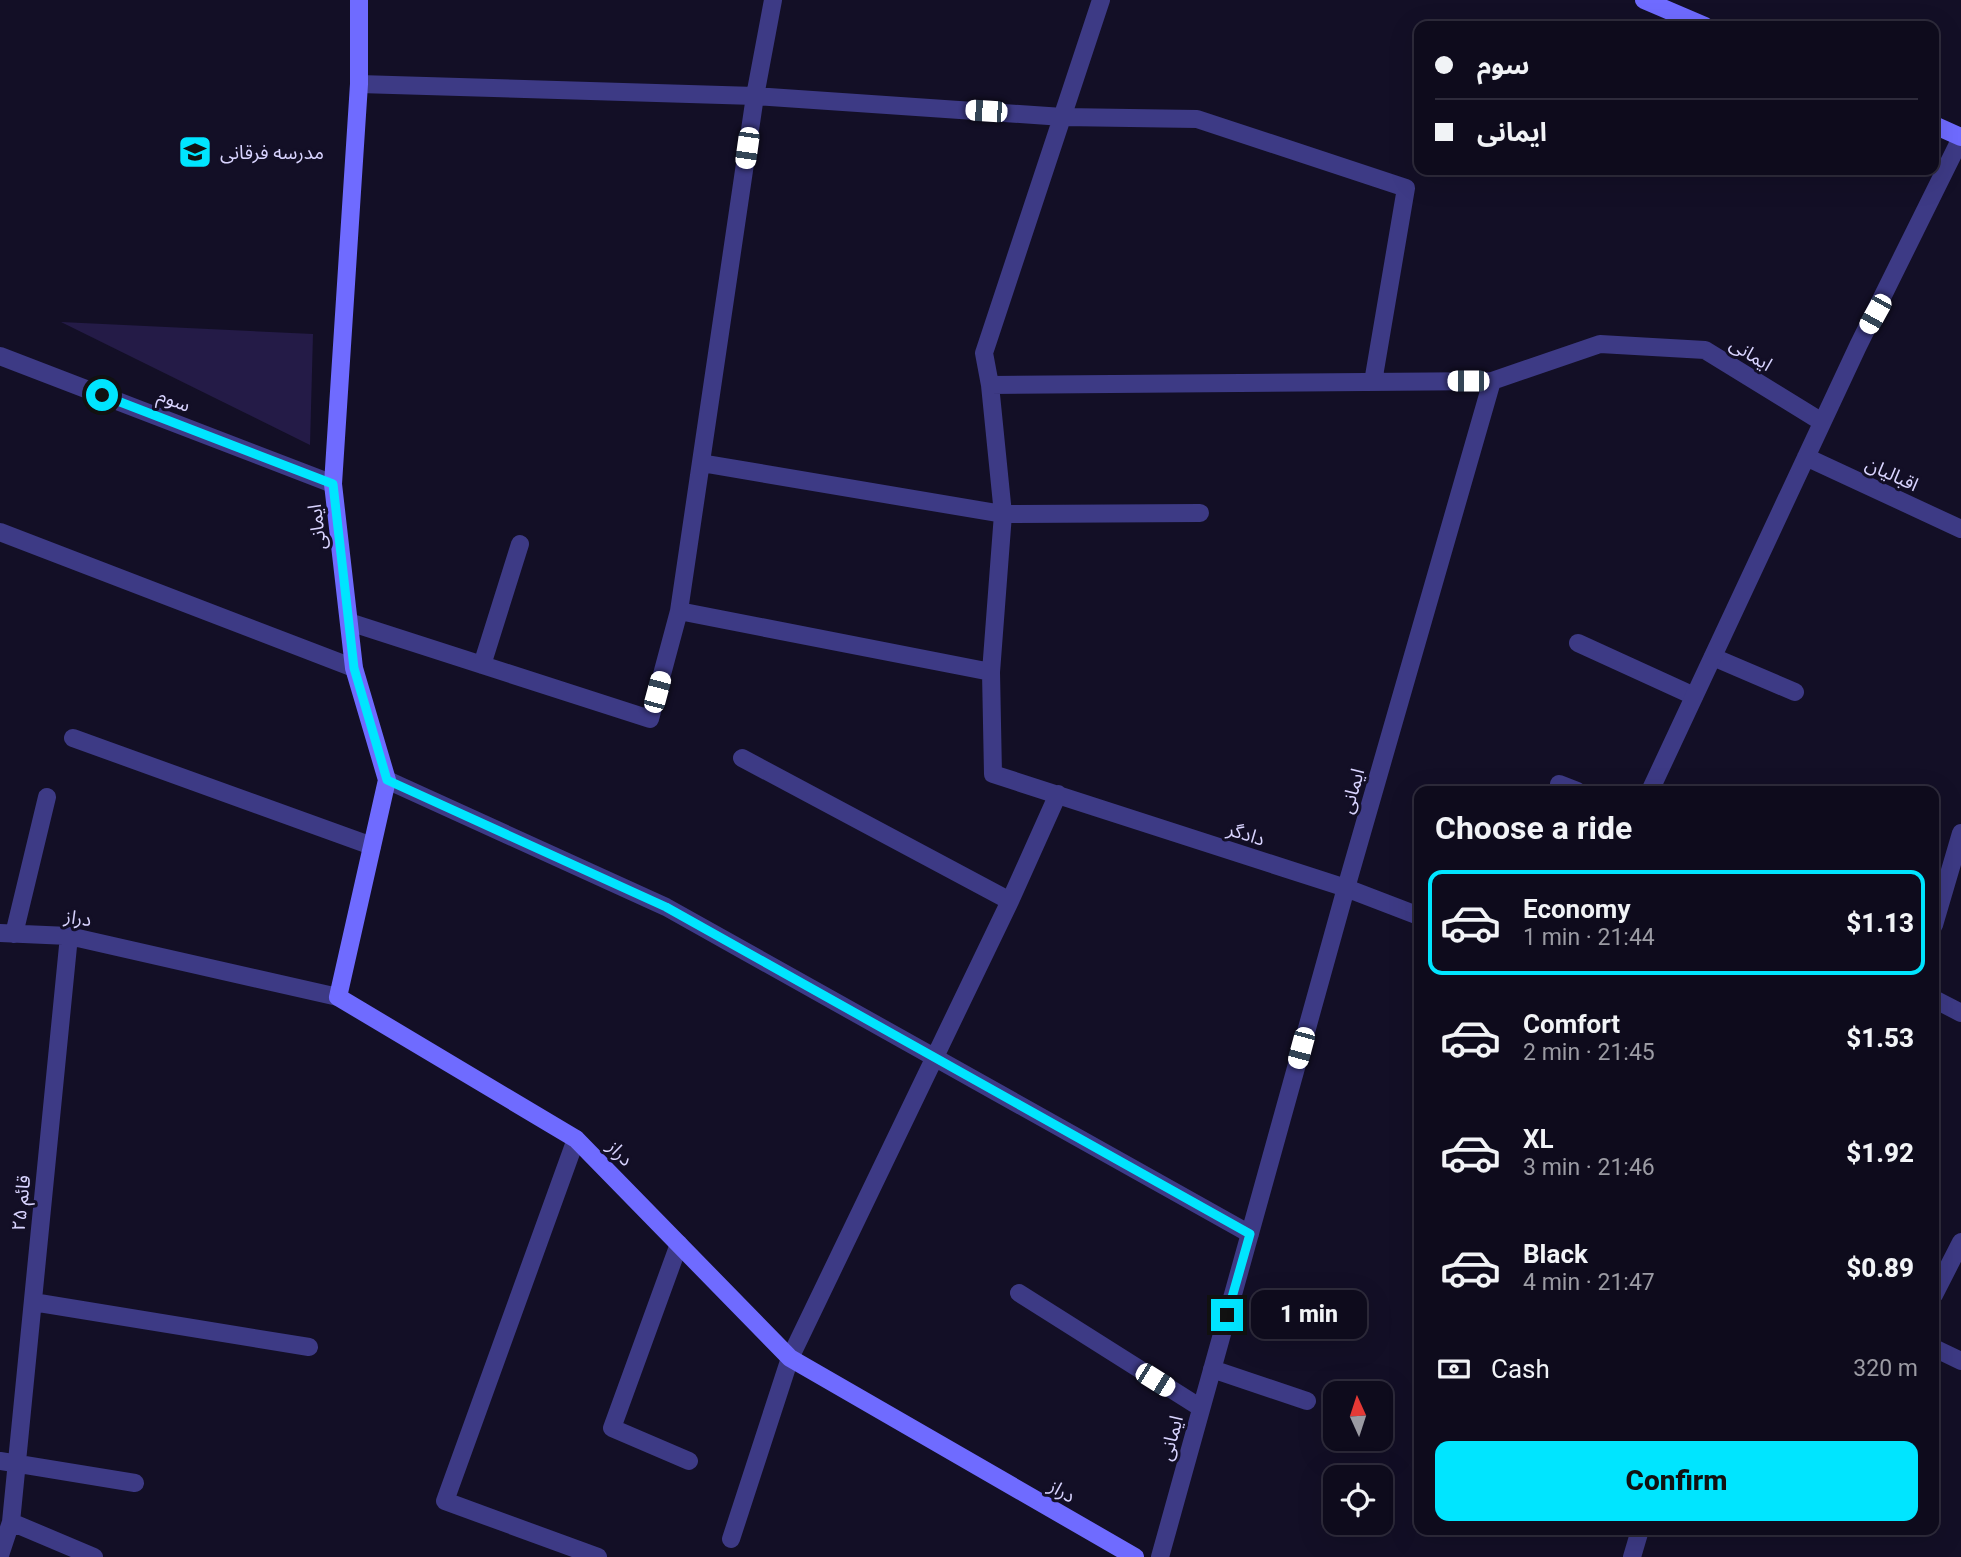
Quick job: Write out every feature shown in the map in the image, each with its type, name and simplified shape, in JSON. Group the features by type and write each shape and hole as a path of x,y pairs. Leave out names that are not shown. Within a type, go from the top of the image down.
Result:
{"street":[{"name":"ایمانی","path":"338,997 387,780 354,668 333,484 359,84 359,0"},
{"path":"349,622 650,719 679,611 755,96 773,0"},
{"path":"679,611 991,672 1003,514 990,385 984,353 1101,0"},
{"path":"1644,0 1693,21"},
{"path":"359,84 755,96 1063,117 1197,119 1406,188 1373,382"},
{"path":"1652,786 1822,422 1961,137 1939,127"},
{"name":"ایمانی","path":"1160,1557 1346,888 1492,381 1600,344 1705,350 1822,422"},
{"name":"سوم","path":"0,356 333,484"},
{"path":"990,385 1492,381"},
{"name":"اقبالیان","path":"1806,457 1961,529"},
{"path":"701,463 1003,514 1200,513"},
{"path":"0,532 354,668"},
{"path":"481,665 520,544"},
{"path":"1578,643 1694,696"},
{"path":"1713,657 1794,692"},
{"name":"دادگر","path":"991,672 993,774 1346,888 1414,914"},
{"path":"73,738 372,846"},
{"path":"742,758 1010,901"},
{"path":"387,780 666,907 1250,1234"},
{"path":"1559,784 1564,786"},
{"path":"731,1539 790,1358 1010,901 1058,794"},
{"path":"7,934 47,797"},
{"path":"1939,908 1961,833"},
{"name":"دراز","path":"7,934 69,936 338,997 576,1139 790,1358 1135,1557"},
{"name":"قائم ۲۵","path":"0,1555 11,1522 8,1463 33,1302 69,936"},
{"path":"1939,1002 1961,1013"},
{"path":"576,1139 445,1501 598,1557"},
{"path":"1939,1285 1961,1242"},
{"path":"679,1244 612,1428 689,1461"},
{"path":"1019,1293 1200,1408"},
{"path":"33,1302 309,1347"},
{"path":"1939,1351 1961,1361"},
{"path":"1212,1368 1307,1401"},
{"path":"8,1463 135,1483"},
{"path":"11,1522 94,1557"},
{"path":"1632,1557 1639,1535"}],"building":[{"path":"61,322 313,334 310,445"}],"place":[{"name":"مدرسه فرقانی","path":"195,152"}],"route":[{"path":"102,395 333,484 354,668 387,780 666,907 1250,1234 1227,1315"}]}
